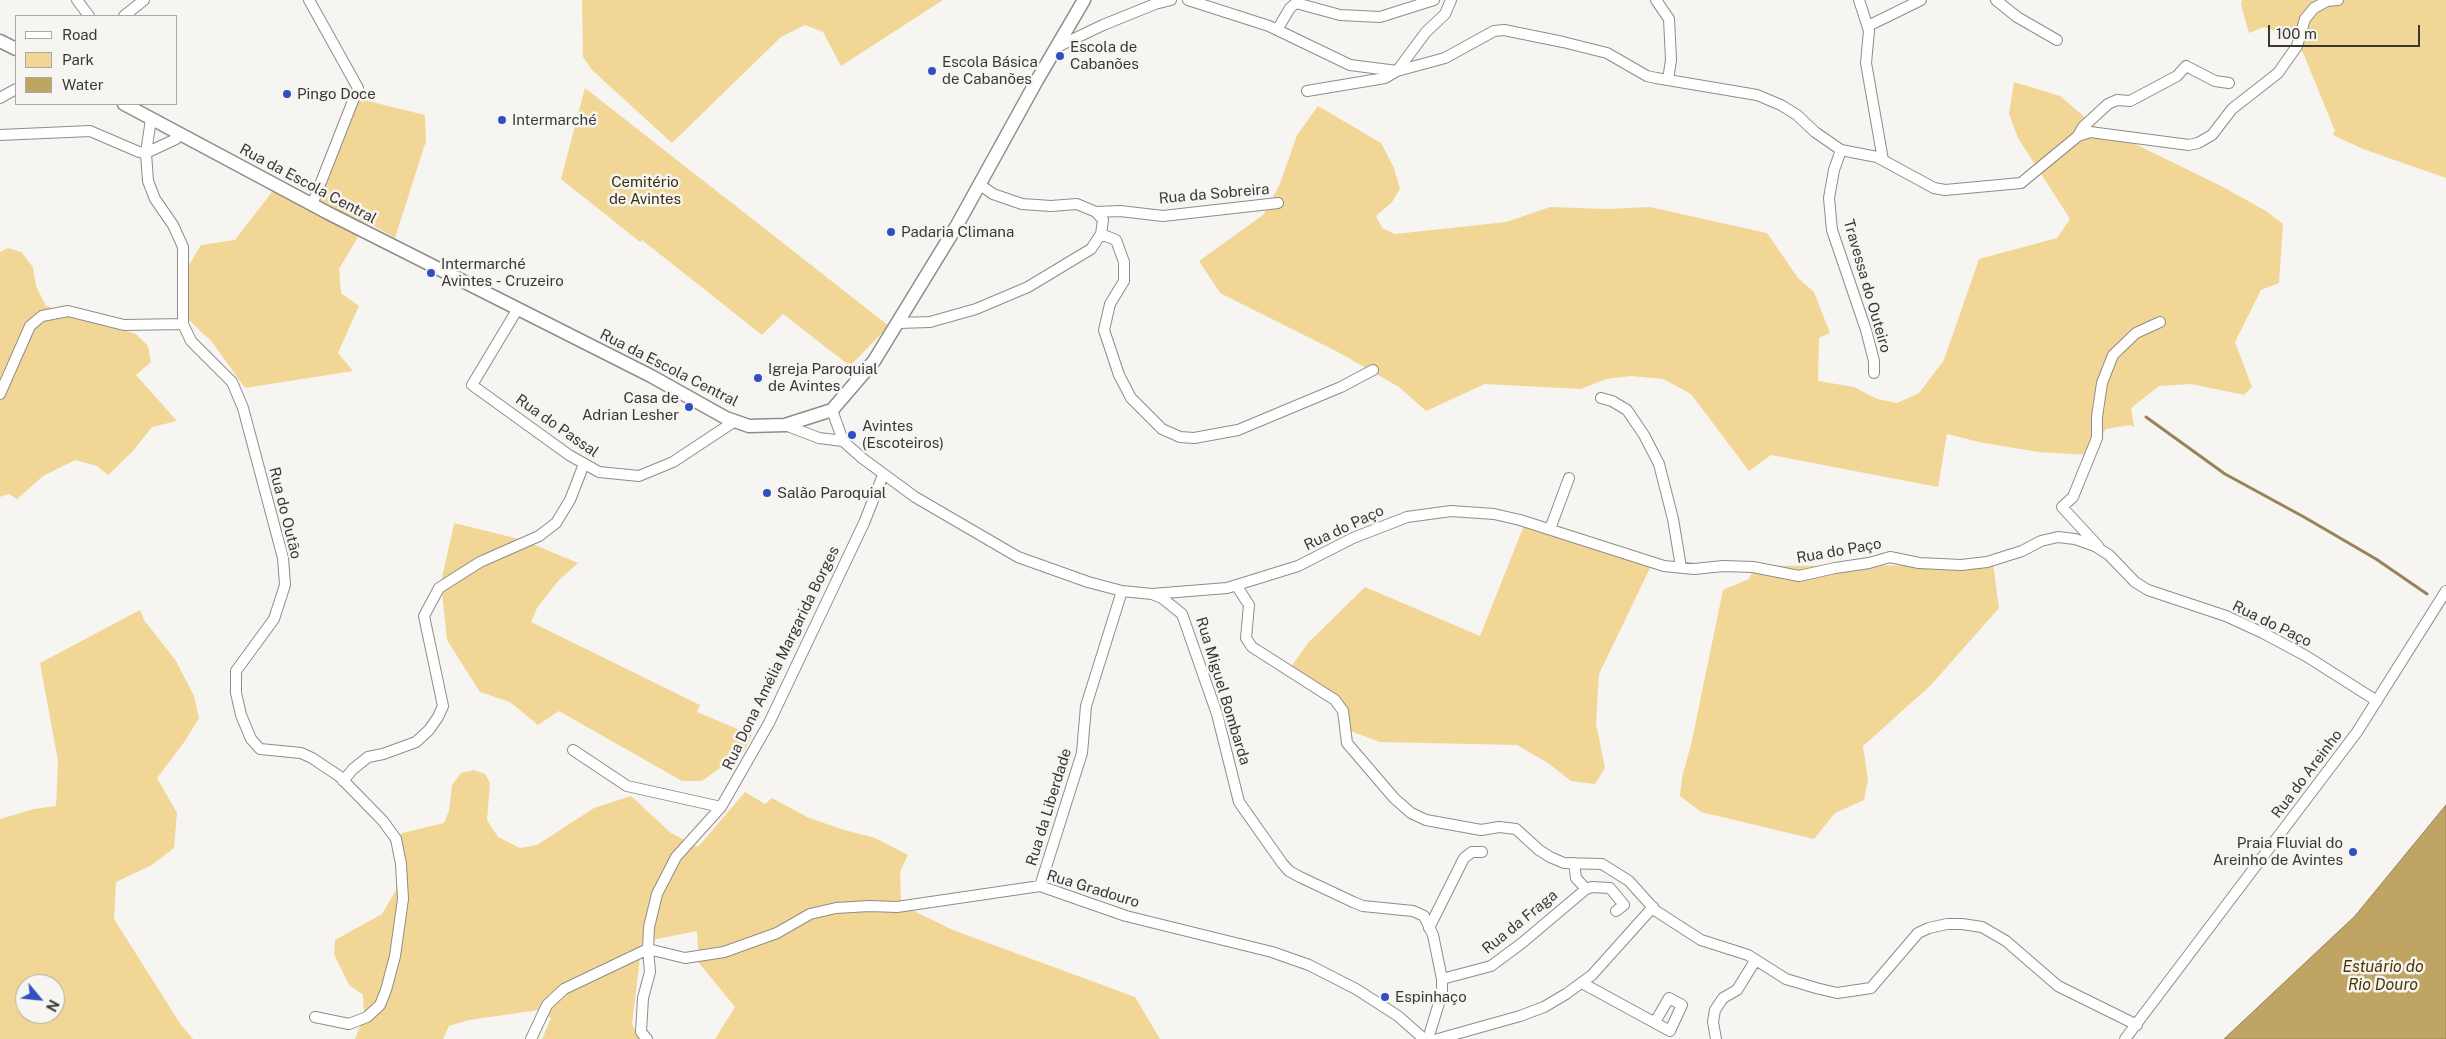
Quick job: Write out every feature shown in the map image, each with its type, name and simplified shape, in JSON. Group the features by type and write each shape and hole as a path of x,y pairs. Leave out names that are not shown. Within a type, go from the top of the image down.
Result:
{"street":[{"path":"77,0 88,15"},
{"path":"125,15 144,0"},
{"path":"309,0 358,88 312,205"},
{"path":"785,425 818,438 843,441 832,410 874,361 898,323 956,227 1084,0"},
{"path":"1057,46 1112,21 1155,4 1171,0"},
{"path":"1188,0 1277,30 1350,65 1397,71"},
{"path":"1277,30 1290,8 1296,3 1340,15 1380,17 1434,0"},
{"path":"1397,71 1415,45 1446,14 1451,0"},
{"path":"1656,0 1669,19 1672,60 1668,80"},
{"path":"1859,0 1869,31 1866,63 1883,160"},
{"path":"1868,26 1921,0"},
{"path":"1996,0 2017,18 2057,40"},
{"path":"1307,91 1385,78 1397,71 1445,58 1483,36 1494,31 1504,30 1607,53 1647,76 1757,95 1781,105 1797,115 1815,132 1841,150 1883,160 1934,188 1944,190 2021,183 2078,136 2090,132 2189,145 2198,143 2212,135 2232,109 2263,86 2284,66 2298,46 2305,19 2314,8 2327,1 2338,0"},
{"path":"0,41 15,48"},
{"path":"2078,136 2083,127 2108,104 2117,100 2130,100 2177,76 2186,66 2215,81 2229,83"},
{"path":"0,98 15,90"},
{"name":"Rua da Escola Central","path":"126,105 312,205 735,421 749,426 785,425 832,410"},
{"path":"0,394 30,326 42,316 68,312 124,325 183,324 183,247 174,225 155,200 148,180 146,153 151,119"},
{"path":"0,135 90,131 139,152 146,153 176,139 180,134"},
{"name":"Travessa do Outeiro","path":"1841,150 1834,170 1828,198 1832,230 1866,330 1874,362 1874,373"},
{"name":"Rua da Sobreira","path":"979,184 993,194 1022,204 1050,206 1077,204 1096,212 1120,211 1163,216 1278,203"},
{"path":"898,323 930,322 949,317 976,309 1028,287 1091,249 1101,234 1103,220 1096,212"},
{"path":"1101,234 1116,240 1124,262 1124,282 1110,304 1104,330 1119,375 1131,398 1162,429 1180,436 1194,438 1238,430 1317,398 1373,370"},
{"name":"Rua do Passal","path":"517,310 472,385 584,464 599,472 639,476 673,462 735,421"},
{"name":"Rua do Paço","path":"2160,322 2136,333 2113,355 2102,383 2097,417 2097,438 2073,497 2062,507 2102,550 2122,567 2134,582 2148,590 2226,616 2263,633 2306,656 2377,701"},
{"name":"Rua do Outão","path":"183,324 191,341 232,382 240,399 283,558 285,585 274,619 236,671 236,693 241,715 250,739 260,749 306,755 343,781 383,820 396,839 401,864 403,899 395,956 380,1005 367,1017 349,1024 314,1017"},
{"path":"1601,398 1612,401 1627,410 1644,435 1659,464 1673,519 1681,567"},
{"name":"Rua Miguel Bombarda","path":"843,441 915,497 1018,557 1056,573 1122,592 1152,594 1162,598 1182,614 1217,714 1239,802 1282,864 1300,877 1363,906 1413,910 1424,916 1433,935 1442,979 1442,993 1428,1039"},
{"path":"343,781 353,769 368,757 383,754 416,742 429,730 443,706 424,616 439,588 480,562 539,536 556,523 570,500 584,464"},
{"name":"Rua Dona Amélia Margarida Borges","path":"647,1039 641,1032 643,998 650,972 649,927 657,894 676,857 721,807 741,775 775,711 852,550 884,474"},
{"path":"1550,529 1569,478"},
{"name":"Rua do Paço","path":"1152,594 1204,591 1236,585 1298,566 1353,538 1407,517 1451,511 1494,514 1550,529 1664,566 1753,567 1799,576 1834,568 1870,563 1890,557 1919,563 1961,565 1987,562 2022,551 2041,540 2058,537 2075,539 2102,550"},
{"path":"1236,585 1249,605 1246,638 1252,648 1335,700 1342,711 1347,743 1394,798 1411,813 1426,820 1481,830 1500,827 1516,828 1539,850 1564,863 1602,864 1621,875 1653,907 1701,940 1748,955 1786,979 1816,988 1837,993 1871,988 1918,933 1928,928 1947,924 1982,927 2006,941 2058,986 2136,1025"},
{"name":"Rua do Areinho","path":"2124,1039 2352,739 2446,591"},
{"name":"Rua da Liberdade","path":"1040,886 1082,753 1086,706 1122,592"},
{"path":"573,750 627,786 721,807"},
{"path":"1430,928 1464,858 1472,852 1482,852"},
{"path":"1574,864 1576,878 1586,889 1592,887 1610,888 1624,905 1616,912"},
{"name":"Rua Gradouro","path":"648,949 685,958 724,952 776,932 810,914 836,908 897,907 1040,886 1126,916 1272,952 1308,965 1356,989 1398,1016 1424,1039"},
{"name":"Rua da Fraga","path":"1442,979 1491,966 1522,943 1586,889"},
{"path":"1438,1039 1520,1016 1544,1007 1592,975 1653,907"},
{"path":"531,1039 547,1005 564,989 648,949"},
{"path":"1716,1039 1713,1022 1715,1010 1723,998 1737,990 1755,961"},
{"path":"1582,983 1655,1022"}],"green space":[{"path":"582,0 943,0 841,66 823,32 805,25 781,37 672,143 592,70 583,57"},
{"path":"2242,0 2446,0 2446,178 2363,149 2333,135 2335,131 2304,55 2294,38 2264,27 2249,33 2241,5"},
{"path":"2014,82 2060,96 2096,127 2123,138 2223,187 2266,211 2283,224 2279,283 2261,290 2235,342 2252,387 2244,395 2191,384 2159,386 2131,408 2134,427 2130,425 2106,429 2088,455 2038,452 1979,442 1947,434 1938,487 1771,455 1749,471 1691,394 1663,379 1631,376 1606,379 1581,389 1485,384 1426,411 1399,387 1338,352 1220,293 1199,261 1263,215 1280,184 1297,135 1318,106 1381,143 1394,168 1400,189 1392,202 1376,216 1382,228 1395,234 1506,222 1550,207 1608,209 1650,207 1767,233 1798,278 1814,292 1830,333 1819,338 1818,381 1854,387 1877,399 1897,403 1919,393 1944,360 1979,259 2057,238 2070,219 2018,138 2009,114"},
{"name":"Cemitério de Avintes","path":"585,88 889,326 850,366 783,314 762,335 642,240 640,242 561,179"},
{"path":"357,92 368,101 425,115 426,141 395,238 367,222 339,269 341,293 359,306 338,353 353,371 245,388 212,342 189,320 186,270 201,245 235,240 275,188 310,209"},
{"path":"8,248 21,252 33,267 36,286 46,306 136,334 148,346 151,362 136,375 177,421 152,427 133,451 108,475 97,466 75,460 43,476 17,499 9,494 0,497 0,252"},
{"path":"454,523 523,540 578,563 558,581 537,608 531,622 700,705 697,712 752,735 744,751 702,781 682,781 559,711 538,725 510,702 480,692 447,640 441,582"},
{"path":"1525,523 1652,564 1599,674 1596,724 1605,768 1595,784 1571,781 1548,763 1517,745 1380,742 1342,728 1344,705 1288,671 1309,642 1365,587 1480,636"},
{"path":"1993,563 1999,608 1930,686 1863,746 1868,780 1864,800 1835,813 1814,839 1701,812 1680,796 1682,777 1691,745 1723,590 1749,579 1755,566 1984,565"},
{"path":"140,610 144,620 176,661 194,696 199,718 185,741 157,778 177,813 174,848 152,865 116,882 114,919 181,1025 193,1039 0,1039 0,819 34,809 56,806 58,761 40,663"},
{"path":"474,770 485,774 490,783 487,820 498,837 520,848 537,845 594,808 631,796 671,833 698,847 745,792 765,804 772,798 807,817 875,838 908,855 900,872 901,901 916,912 953,930 1135,997 1160,1039 715,1039 735,1007 699,963 697,931 642,942 632,1024 640,1039 542,1039 551,1018 539,1010 469,1020 449,1026 443,1039 355,1039 364,1016 363,995 349,985 334,954 335,940 382,914 395,892 400,875 395,843 402,833 444,823 449,811 452,785 461,773"}],"water":[{"name":"Estuário do Rio Douro","path":"2446,805 2446,1039 2224,1039 2355,916"}],"waterway":[{"path":"2146,417 2225,474 2376,559 2427,594"}],"place":[{"name":"Escola de Cabanões","path":"1060,56"},
{"name":"Escola Básica de Cabanões","path":"932,71"},
{"name":"Pingo Doce","path":"287,94"},
{"name":"Intermarché","path":"502,120"},
{"name":"Padaria Climana","path":"891,232"},
{"name":"Intermarché Avintes - Cruzeiro","path":"431,273"},
{"name":"Igreja Paroquial de Avintes","path":"758,378"},
{"name":"Casa de Adrian Lesher","path":"689,407"},
{"name":"Avintes (Escoteiros)","path":"852,435"},
{"name":"Salão Paroquial","path":"767,493"},
{"name":"Praia Fluvial do Areinho de Avintes","path":"2353,852"},
{"name":"Espinhaço","path":"1385,997"}]}
